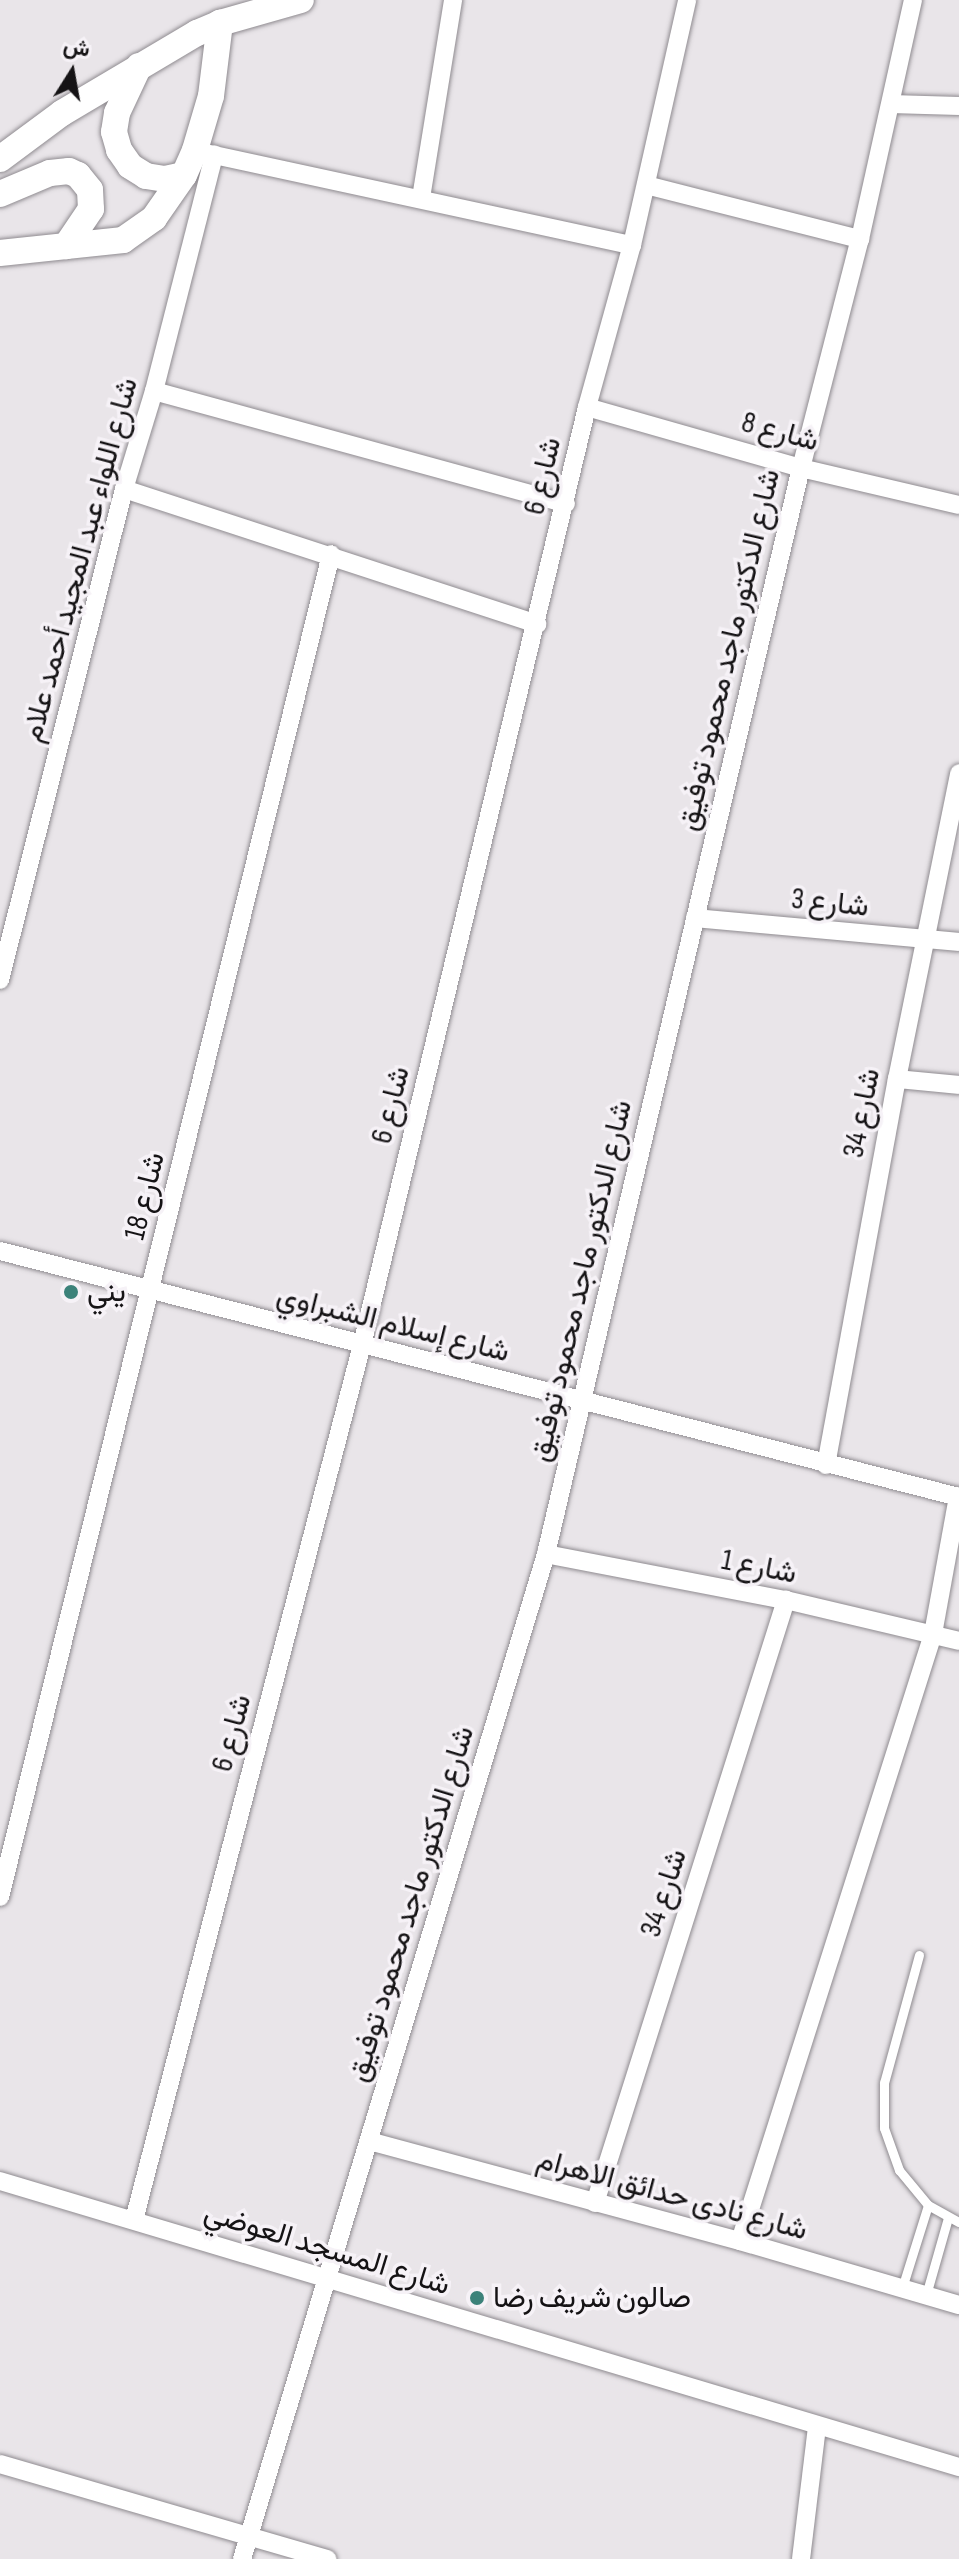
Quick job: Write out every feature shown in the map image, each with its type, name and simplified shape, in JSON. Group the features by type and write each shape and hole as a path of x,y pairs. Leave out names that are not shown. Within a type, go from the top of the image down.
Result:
{"street":[{"path":"0,159 62,113 139,66 220,23 301,0"},
{"path":"421,198 453,0"},
{"name":"شارع 6","path":"134,2220 362,1345 587,407 632,245 687,0"},
{"name":"شارع الدكتور ماجد محمود توفيق","path":"242,2559 546,1554 801,468 860,239 913,0"},
{"path":"0,253 123,240 141,229 204,152 220,23"},
{"path":"139,66 117,113 114,132 119,150 130,166 146,176 165,179 184,175"},
{"path":"891,104 959,106"},
{"path":"204,152 632,245"},
{"name":"شارع اللواء عبد المجيد أحمد علام","path":"0,980 124,489 154,391 204,152"},
{"path":"0,194 59,171 78,175 90,190 91,209 66,246"},
{"path":"646,185 860,239"},
{"path":"154,391 566,504"},
{"name":"شارع 8","path":"587,407 801,468 959,505"},
{"path":"124,489 331,554 537,624"},
{"name":"شارع 18","path":"0,1897 331,554"},
{"name":"شارع 34","path":"826,1465 897,1079 959,773"},
{"name":"شارع 3","path":"695,918 959,942"},
{"path":"897,1079 959,1085"},
{"name":"شارع إسلام الشبراوي","path":"0,1251 826,1465 959,1496"},
{"path":"740,2241 933,1634 959,1496"},
{"name":"شارع 1","path":"546,1554 786,1600 959,1641"},
{"name":"شارع 34","path":"595,2203 786,1600"},
{"name":"شارع نادى حدائق الاهرام","path":"369,2141 740,2241 959,2305"},
{"name":"شارع المسجد العوضي","path":"0,2181 959,2467"},
{"path":"801,2559 817,2427"},
{"path":"0,2464 327,2559"}],"lane":[{"path":"919,1955 884,2083 884,2128 899,2170 928,2205 959,2222"},
{"path":"902,2288 928,2205"},
{"path":"926,2296 948,2218"}],"place":[{"name":"يني","path":"71,1292"},
{"name":"صالون شريف رضا","path":"477,2298"}]}
